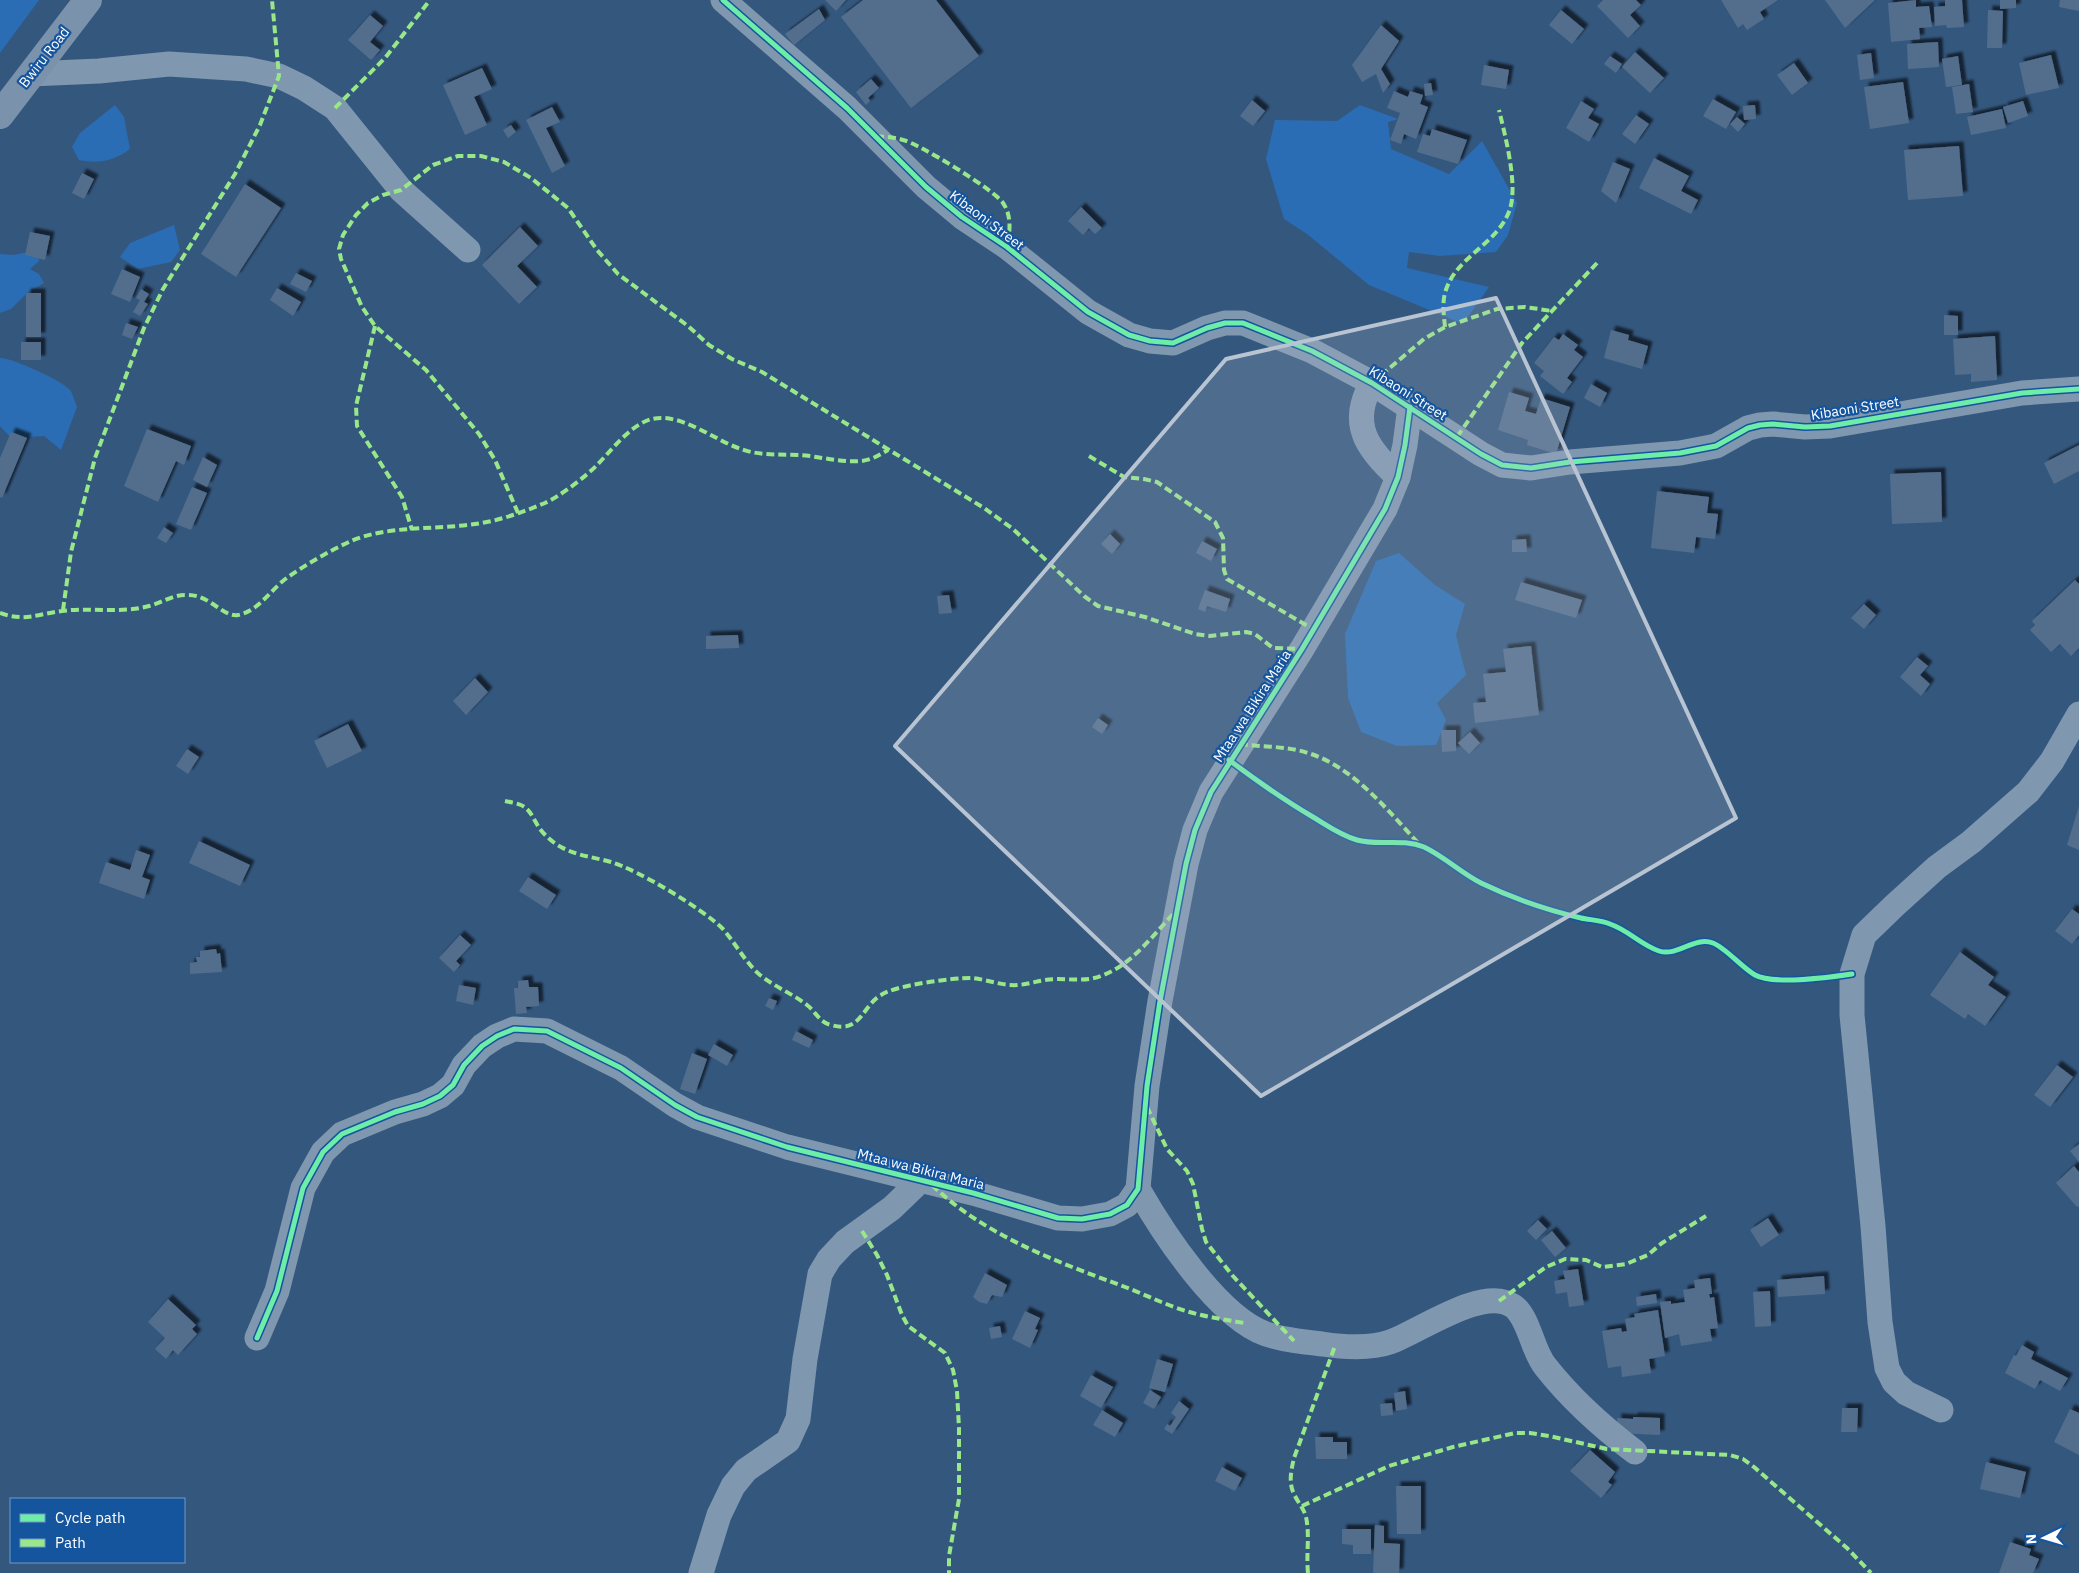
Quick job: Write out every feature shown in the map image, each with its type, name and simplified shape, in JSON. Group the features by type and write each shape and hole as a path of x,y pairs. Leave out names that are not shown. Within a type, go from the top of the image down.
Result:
{"main road":[{"name":"Bwiru Road","path":"0,115 88,0"}],"street":[{"name":"Kibaoni Street","path":"723,0 847,108 926,187 962,217 1007,247 1088,312 1129,335 1150,342 1173,343 1207,328 1225,323 1243,323 1312,351 1372,383 1481,454 1502,465 1532,468 1570,462 1680,453 1716,446 1748,428 1760,425 1830,426 2012,394 2079,389"},
{"path":"31,74 99,71 169,64 246,68 279,76 304,88 336,108 400,190 468,250"},
{"path":"1372,383 1365,395 1362,409 1362,423 1365,436 1371,450 1398,478"},
{"name":"Mtaa wa Bikira Maria","path":"258,1338 277,1291 303,1188 323,1152 342,1134 440,1096 453,1085 464,1065 482,1046 497,1036 514,1029 547,1031 621,1068 667,1100 697,1117 787,1147 973,1193 1058,1218 1082,1220 1110,1214 1127,1205 1138,1189 1147,1086 1158,1011 1186,864 1195,830 1210,792 1302,649 1384,509 1398,478 1406,445 1410,407"},
{"path":"1941,1410 1906,1393 1894,1382 1887,1368 1880,1322 1873,1226 1852,1015 1852,974 1864,935 1937,867 1971,842 2028,792 2052,761 2079,714"},
{"path":"701,1573 719,1515 733,1486 746,1470 788,1441 798,1419 805,1358 820,1274 829,1258 845,1242 892,1208 920,1181"},
{"path":"1138,1189 1158,1225 1213,1294 1244,1323 1266,1334 1294,1341 1335,1346 1388,1343 1452,1310 1482,1302 1499,1302 1513,1306 1524,1322 1533,1346 1543,1364 1610,1433 1635,1452"}],"highlighted area":[{"path":"1496,298 1736,818 1261,1096 895,746 1226,359"}],"shaded area":[{"path":"0,0 39,0 0,53"},
{"path":"115,105 124,117 130,149 112,159 93,162 79,160 72,147 80,133"},
{"path":"1360,105 1398,119 1388,122 1391,149 1449,174 1482,141 1517,203 1508,235 1496,252 1440,256 1409,252 1407,268 1489,287 1463,324 1369,285 1307,234 1284,219 1266,159 1275,120 1337,121"},
{"path":"174,225 180,250 171,262 138,269 120,257 130,243"},
{"path":"37,250 39,261 30,269 39,274 44,283 28,292 11,309 0,313 0,254 14,255"},
{"path":"0,358 36,370 56,380 64,385 73,395 77,407 61,450 44,436 11,438 0,426"},
{"path":"1399,553 1435,585 1465,604 1456,635 1466,675 1437,703 1446,720 1436,745 1397,746 1361,732 1348,698 1345,634 1376,561"}],"building":[{"path":"825,0 846,0 836,11"},
{"path":"863,0 936,0 979,56 911,108 841,17"},
{"path":"1603,0 1636,0 1641,5 1630,15 1640,26 1628,38 1597,6"},
{"path":"1721,0 1778,0 1760,12 1764,19 1747,30 1743,24 1738,28"},
{"path":"1825,0 1875,0 1845,28"},
{"path":"1916,0 1916,7 1929,6 1932,27 1919,28 1920,39 1891,42 1888,3"},
{"path":"1945,0 1962,0 1964,27 1947,28 1946,25 1935,26 1934,7 1945,6"},
{"path":"2000,0 2016,0 2016,8 2000,9"},
{"path":"2060,0 2079,0 2079,11 2059,7"},
{"path":"819,9 825,20 794,45 785,34"},
{"path":"1561,10 1584,29 1572,44 1549,25"},
{"path":"1988,10 2003,11 2002,48 1987,48"},
{"path":"370,15 383,26 370,42 380,50 371,60 348,40"},
{"path":"1381,25 1399,41 1381,69 1390,84 1383,93 1376,74 1362,82 1352,65"},
{"path":"1938,42 1939,67 1908,69 1907,44"},
{"path":"1635,52 1664,78 1650,93 1622,67"},
{"path":"1871,53 1874,78 1860,80 1857,55"},
{"path":"2051,55 2059,88 2026,95 2019,63"},
{"path":"1610,56 1622,64 1616,73 1604,64"},
{"path":"1958,56 1962,85 1946,87 1942,59"},
{"path":"1794,63 1808,83 1792,95 1777,75"},
{"path":"1484,65 1509,70 1506,89 1481,85"},
{"path":"482,68 492,89 474,97 487,125 465,135 443,85"},
{"path":"871,79 879,88 868,98 870,101 866,105 856,92"},
{"path":"1903,82 1909,123 1870,129 1864,87"},
{"path":"1431,83 1433,95 1425,96 1424,84"},
{"path":"1969,84 1973,112 1956,114 1952,87"},
{"path":"1394,91 1408,97 1410,91 1423,95 1420,104 1428,107 1416,139 1404,134 1401,144 1390,140 1400,113 1387,108"},
{"path":"1713,99 1736,112 1726,129 1703,116"},
{"path":"1252,100 1265,111 1253,126 1240,116"},
{"path":"1581,101 1594,109 1588,118 1599,124 1589,142 1566,128"},
{"path":"2023,101 2028,116 2008,123 2003,107"},
{"path":"1755,105 1756,119 1744,120 1743,106"},
{"path":"552,107 560,122 546,128 565,166 552,173 526,120"},
{"path":"2002,109 2006,128 1971,135 1967,117"},
{"path":"1636,115 1649,124 1635,144 1622,134"},
{"path":"1737,117 1745,124 1738,132 1730,124"},
{"path":"511,125 516,132 508,138 503,130"},
{"path":"1432,129 1467,140 1458,164 1417,152 1423,134 1430,136"},
{"path":"1959,146 1963,196 1908,200 1904,150"},
{"path":"1654,158 1689,176 1681,191 1698,200 1691,214 1639,188"},
{"path":"1613,162 1630,169 1616,203 1601,191"},
{"path":"82,173 94,179 84,199 72,193"},
{"path":"245,184 281,208 236,277 201,254"},
{"path":"1081,207 1102,228 1095,234 1089,228 1083,235 1068,221"},
{"path":"520,227 538,246 517,266 537,287 519,304 482,265"},
{"path":"30,232 50,236 45,260 25,255"},
{"path":"122,269 140,277 130,302 111,294"},
{"path":"296,273 312,281 306,292 290,284"},
{"path":"277,288 301,302 293,316 270,300"},
{"path":"141,289 149,294 144,302 148,304 140,316 133,312 140,300 136,298"},
{"path":"26,293 41,293 41,337 26,337"},
{"path":"1944,315 1958,316 1958,335 1944,335"},
{"path":"126,323 138,327 132,339 122,335"},
{"path":"1611,330 1629,335 1628,340 1648,346 1642,369 1604,358"},
{"path":"1563,334 1578,345 1574,350 1583,357 1567,378 1572,382 1563,394 1540,376 1544,371 1534,363 1554,337 1559,340"},
{"path":"1995,336 1997,380 1971,382 1971,374 1955,375 1953,339"},
{"path":"21,342 41,342 41,360 21,360"},
{"path":"1591,384 1607,393 1600,407 1584,398"},
{"path":"1509,392 1529,398 1525,411 1536,414 1541,398 1570,407 1556,454 1527,445 1528,440 1498,430"},
{"path":"147,429 191,446 184,465 176,461 158,502 124,486"},
{"path":"11,432 27,438 2,498 0,497 0,458"},
{"path":"2079,445 2079,471 2054,484 2044,463"},
{"path":"203,457 217,465 207,487 193,480"},
{"path":"1941,472 1942,522 1892,524 1890,474"},
{"path":"192,487 207,493 191,530 176,524"},
{"path":"1657,491 1709,497 1707,513 1718,514 1715,539 1696,537 1694,553 1651,548"},
{"path":"164,527 173,533 166,543 157,538"},
{"path":"1110,534 1120,544 1112,554 1101,544"},
{"path":"1526,539 1527,552 1512,552 1512,540"},
{"path":"1202,541 1217,549 1211,561 1196,553"},
{"path":"2075,580 2079,584 2079,648 2071,656 2060,644 2051,652 2030,630 2035,625 2032,621"},
{"path":"1521,582 1582,600 1576,618 1515,600"},
{"path":"1205,590 1230,599 1226,612 1207,606 1205,612 1198,609"},
{"path":"949,595 952,613 939,614 937,596"},
{"path":"1864,604 1876,615 1864,629 1851,618"},
{"path":"738,635 739,648 706,649 706,636"},
{"path":"1531,646 1539,715 1475,723 1473,703 1486,702 1483,674 1506,672 1503,649"},
{"path":"1917,657 1928,666 1920,675 1930,684 1921,696 1900,677"},
{"path":"475,678 488,692 466,715 453,701"},
{"path":"1098,718 1108,725 1102,734 1092,727"},
{"path":"348,724 362,751 327,768 314,741"},
{"path":"1441,730 1456,730 1456,751 1442,752"},
{"path":"1470,732 1480,743 1469,754 1458,743"},
{"path":"187,749 199,757 188,774 176,766"},
{"path":"2079,806 2079,850 2067,845"},
{"path":"199,841 250,865 240,886 189,863"},
{"path":"136,850 150,855 142,877 150,880 144,899 99,883 106,862 130,870"},
{"path":"528,877 556,895 547,909 519,891"},
{"path":"2072,909 2079,914 2079,935 2072,944 2055,931"},
{"path":"460,935 471,945 456,961 460,965 454,972 439,958"},
{"path":"216,949 217,954 220,953 222,972 190,974 190,963 197,962 196,957 200,957 200,951"},
{"path":"1960,952 1994,977 1988,985 2006,997 1985,1026 1968,1014 1965,1019 1930,995"},
{"path":"528,980 529,987 538,987 539,1006 526,1007 527,1013 516,1014 514,988 518,988 518,981"},
{"path":"459,985 476,988 473,1005 456,1001"},
{"path":"769,998 777,1001 773,1010 765,1006"},
{"path":"796,1031 813,1040 809,1048 792,1040"},
{"path":"714,1044 733,1055 727,1066 708,1055"},
{"path":"692,1053 707,1059 695,1094 680,1089"},
{"path":"2057,1065 2073,1077 2050,1107 2034,1095"},
{"path":"2079,1144 2079,1162 2070,1151"},
{"path":"2074,1166 2079,1172 2079,1206 2077,1207 2056,1183"},
{"path":"1768,1218 1779,1235 1761,1247 1750,1230"},
{"path":"1538,1220 1547,1229 1536,1240 1527,1231"},
{"path":"1552,1231 1566,1248 1555,1257 1541,1240"},
{"path":"1578,1269 1584,1305 1569,1307 1567,1292 1556,1294 1554,1281 1565,1279 1563,1271"},
{"path":"985,1273 1007,1285 1002,1297 992,1295 987,1304 979,1302 973,1297"},
{"path":"1824,1276 1825,1294 1778,1297 1777,1280"},
{"path":"1710,1278 1712,1294 1709,1294 1710,1298 1714,1297 1718,1328 1710,1329 1712,1341 1681,1346 1679,1334 1665,1338 1660,1302 1671,1301 1671,1304 1685,1302 1683,1290 1695,1288 1694,1280"},
{"path":"1770,1291 1771,1326 1755,1327 1753,1292"},
{"path":"1656,1294 1657,1303 1637,1306 1636,1297"},
{"path":"168,1299 196,1325 192,1329 197,1334 178,1355 173,1350 166,1359 155,1349 165,1338 148,1322"},
{"path":"1658,1310 1665,1356 1649,1359 1651,1373 1622,1377 1621,1366 1608,1368 1602,1331 1621,1328 1622,1332 1627,1331 1625,1319 1635,1317 1634,1314"},
{"path":"1025,1311 1040,1318 1035,1329 1038,1330 1030,1348 1012,1339"},
{"path":"1000,1326 1002,1337 991,1339 989,1328"},
{"path":"2022,1345 2034,1352 2031,1359 2068,1378 2060,1391 2040,1380 2035,1389 2005,1373 2014,1355 2016,1356"},
{"path":"1157,1359 1173,1364 1165,1392 1149,1388"},
{"path":"1091,1375 1113,1387 1101,1408 1080,1396"},
{"path":"1150,1390 1161,1397 1154,1409 1143,1403"},
{"path":"1405,1391 1407,1409 1396,1411 1394,1393"},
{"path":"1179,1401 1189,1409 1172,1434 1164,1429 1167,1424 1170,1426 1176,1417 1171,1413"},
{"path":"1392,1403 1393,1415 1381,1416 1380,1404"},
{"path":"1842,1408 1858,1408 1857,1432 1841,1432"},
{"path":"2070,1409 2079,1413 2079,1455 2054,1442"},
{"path":"1102,1410 1123,1423 1115,1437 1093,1425"},
{"path":"1633,1417 1660,1418 1660,1435 1617,1433 1617,1418 1633,1419"},
{"path":"1315,1437 1333,1437 1333,1442 1347,1442 1347,1459 1316,1459"},
{"path":"1590,1450 1615,1472 1608,1482 1612,1485 1601,1498 1570,1471"},
{"path":"1986,1462 2026,1472 2020,1498 1980,1489"},
{"path":"1222,1467 1242,1478 1235,1491 1215,1481"},
{"path":"1396,1486 1421,1486 1421,1534 1397,1534"},
{"path":"1375,1525 1384,1526 1384,1543 1400,1544 1399,1573 1373,1573"},
{"path":"1342,1529 1371,1529 1371,1554 1353,1554 1353,1545 1342,1544"},
{"path":"2010,1542 2031,1549 2029,1555 2039,1559 2033,1573 1999,1573"}],"marked path":[{"path":"63,610 71,552 95,458 144,328 163,289 235,174 260,125 279,76 272,0"},
{"path":"335,108 385,58 430,0"},
{"path":"1445,327 1444,301 1450,280 1458,269 1496,232 1510,209 1512,173 1499,110"},
{"path":"876,136 900,139 924,149 997,197 1003,203 1008,213 1007,247"},
{"path":"518,513 495,460 479,434 426,370 375,326 362,307 341,259 339,249 343,235 356,215 368,203 383,195 401,190 433,165 458,156 481,156 504,162 531,178 568,208 597,250 618,274 688,326 709,345 732,359 762,372 984,508 1013,529 1084,596 1098,606 1145,617 1195,634 1210,636 1246,632 1255,634 1273,648 1302,649"},
{"path":"1457,437 1522,343 1597,263"},
{"path":"1372,383 1424,339 1445,327 1497,309 1525,307 1552,311"},
{"path":"375,326 356,406 357,426 402,497 412,530"},
{"path":"0,613 24,617 73,610 127,610 149,606 176,596 185,595 194,595 232,615 245,613 259,604 295,572 326,553 351,541 381,532 484,523 511,516 545,503 585,476 632,430 646,421 658,418 682,422 730,445 755,453 861,461 869,460 888,450"},
{"path":"1089,456 1124,477 1157,482 1215,522 1223,538 1224,570 1227,579 1313,629"},
{"path":"1240,744 1292,749 1308,753 1340,768 1383,805 1420,845"},
{"path":"505,801 519,804 527,809 543,832 561,847 623,866 653,881 701,911 723,929 760,975 807,1005 823,1022 841,1027 849,1026 855,1022 881,995 888,991 911,985 971,978 1014,985 1052,979 1087,979 1101,976 1123,965 1175,912"},
{"path":"1147,1107 1167,1149 1187,1171 1193,1184 1206,1242 1232,1275 1294,1341"},
{"path":"932,1185 952,1202 996,1232 1045,1256 1177,1308 1244,1323"},
{"path":"1499,1301 1546,1267 1565,1259 1586,1260 1602,1267 1626,1264 1648,1255 1662,1243 1706,1216"},
{"path":"862,1231 887,1275 908,1326 945,1353 953,1370 957,1391 959,1428 959,1499 949,1556 949,1573"},
{"path":"1308,1573 1306,1517 1293,1491 1291,1473 1294,1458 1335,1346"},
{"path":"1302,1506 1389,1466 1453,1447 1515,1433 1549,1436 1607,1449 1730,1455 1743,1459 1754,1467 1847,1548 1871,1573"}],"cycle path":[{"path":"723,0 847,108 926,187 962,217 1007,247 1088,312 1129,335 1150,341 1173,343 1207,328 1225,323 1243,323 1312,351 1372,383 1481,454 1502,465 1531,468 1570,462 1680,453 1716,446 1748,428 1760,425 1830,426 2022,393 2079,389"},
{"path":"257,1338 277,1291 303,1188 323,1152 342,1134 440,1096 453,1085 464,1065 482,1046 497,1036 514,1029 547,1031 621,1068 675,1105 697,1117 787,1147 973,1193 1058,1218 1082,1219 1110,1214 1127,1205 1138,1189 1147,1086 1160,1001 1186,864 1195,830 1211,792 1302,649 1385,509 1398,477 1410,407"},
{"path":"1229,760 1281,797 1345,836 1365,842 1416,844 1439,855 1474,879 1517,899 1581,918 1607,923 1659,951 1673,951 1699,942 1706,942 1718,946 1729,953 1750,972 1764,978 1788,980 1852,974"}]}
